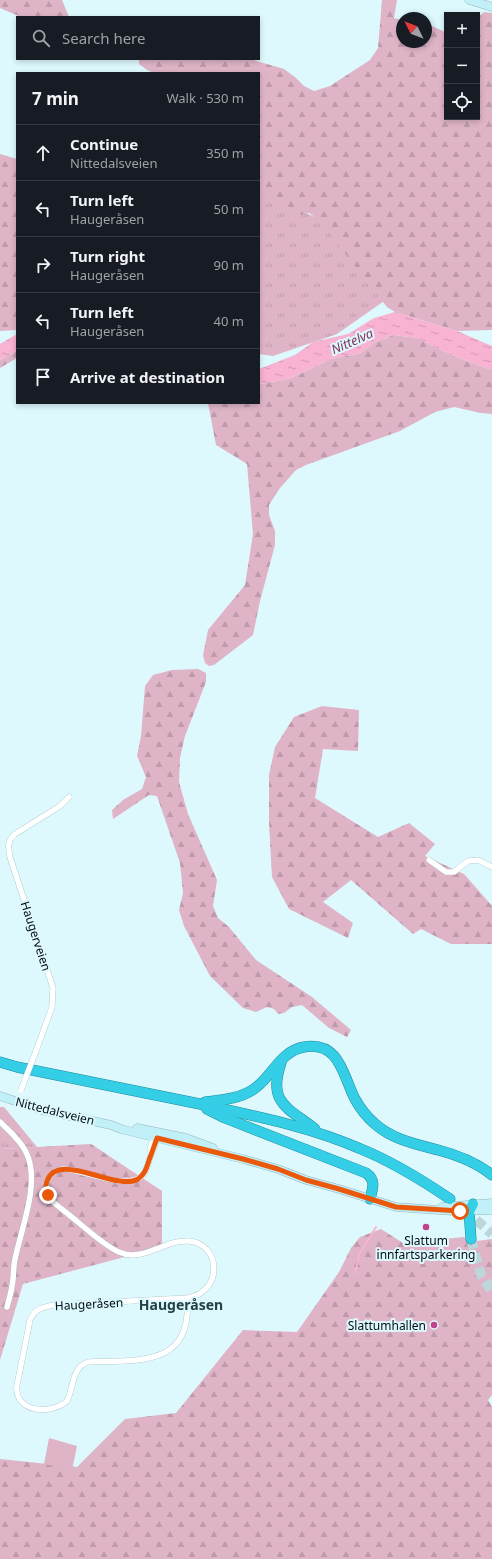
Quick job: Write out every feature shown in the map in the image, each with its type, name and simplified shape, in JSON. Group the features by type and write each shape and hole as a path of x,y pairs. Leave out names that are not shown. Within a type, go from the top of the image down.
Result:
{"highway":[{"path":"197,1103 233,1098 249,1092 262,1082 282,1059 292,1051 303,1047 316,1047 328,1051 340,1062 356,1101 365,1114 376,1125 399,1138 468,1160 492,1175"},
{"path":"282,1059 276,1078 277,1090 280,1099 292,1113 321,1134"},
{"path":"0,1062 17,1067"},
{"path":"0,1065 17,1067 197,1103 267,1119 321,1134 384,1159 450,1199"},
{"path":"197,1103 225,1118 363,1171 369,1175 374,1183 370,1199"},
{"path":"471,1207 471,1239"}],"main road":[{"path":"469,0 492,7"},
{"name":"Nittedalsveien","path":"1,1098 48,1112 111,1125 121,1129 155,1135 224,1154 403,1208 432,1209 454,1205 492,1210"},
{"name":"Nittedalsveien","path":"471,1207 492,1203"}],"street":[{"name":"Haugerveien","path":"17,1102 52,1007 53,988 7,845 9,840 15,834 60,806 69,797"},
{"path":"429,860 446,872 454,872 468,862 478,860 492,867"},
{"path":"0,1122 19,1141 26,1152 31,1176 28,1209 14,1260 12,1287 7,1307"},
{"name":"Haugeråsen","path":"155,1135 146,1170 142,1176 135,1180 129,1182 119,1181 63,1169 54,1172 49,1176 45,1186 46,1191 50,1199 118,1252 131,1255 138,1254 181,1242 195,1243 201,1246 210,1256 214,1268 214,1275 208,1288 204,1293 196,1297 55,1305 38,1309 30,1320 17,1385 16,1392 18,1398 25,1406 30,1408 57,1407 67,1401 77,1370 83,1364 88,1362 142,1360 161,1356 177,1343 184,1331 186,1324 187,1298"}],"green space":[{"path":"0,0 62,0 69,16 19,16 0,8"},
{"path":"382,0 397,0 394,18 396,18 396,48 432,48 432,26 444,32 444,120 480,120 480,15 484,12 492,13 492,330 457,331 395,312 387,307 319,220 309,213 299,215 292,214 289,207 274,203 260,190 260,72 152,72 139,64 139,60 253,60 284,69 304,86 314,91 330,86 370,60 378,48"},
{"path":"0,154 16,159 16,330 0,331"},
{"path":"260,189 292,208 323,220 387,299 337,334 273,356 260,354"},
{"path":"393,335 417,338 451,355 492,370 492,414 454,407 435,412 400,431 296,470 280,488 269,505 269,515 275,531 275,545 260,601 253,635 214,665 209,666 205,663 203,655 208,630 245,585 253,534 247,464 216,445 208,404 260,404 260,384 289,379 331,359 361,353 372,344"},
{"path":"16,352 16,359 0,368 0,360"},
{"path":"198,669 206,673 206,682 185,736 180,758 179,782 188,814 217,880 213,906 218,918 229,927 256,960 312,997 351,1030 347,1037 329,1028 302,1005 292,1007 284,1013 278,1014 274,1009 267,1007 256,1012 243,1008 210,976 184,926 179,910 183,893 180,863 157,796 149,795 113,819 112,810 123,800 142,789 146,777 137,756 141,736 145,686 153,675 172,670"},
{"path":"322,706 359,710 358,751 323,749 315,798 378,837 409,823 435,844 425,856 464,874 492,906 492,944 451,944 421,929 413,934 351,880 323,902 353,923 348,938 289,909 272,877 269,823 269,775 275,747 294,717"},
{"path":"0,1107 4,1107 37,1147 0,1149"},
{"path":"91,1144 162,1191 162,1247 23,1284 0,1360 0,1149"},
{"path":"381,1229 403,1243 464,1237 469,1242 492,1239 492,1395 488,1400 492,1407 492,1559 0,1559 0,1459 77,1467 125,1419 176,1413 243,1330 297,1332 339,1272 351,1248 360,1237"},
{"path":"49,1438 77,1446 72,1470 44,1464"}],"water":[{"name":"Nittelva","path":"395,312 457,331 492,346 492,370 451,355 417,338 393,335 372,344 361,353 331,359 289,379 260,384 260,369 295,355 313,342 348,334 374,318"},
{"path":"16,335 16,352 0,360 0,344"}],"waterway":[{"path":"355,1273 360,1253 376,1227"}],"tunnel":[{"path":"465,1210 492,1234"},
{"path":"471,1239 481,1275 492,1291"}],"place":[{"name":"Slattum innfartsparkering","path":"426,1227"},
{"name":"Slattumhallen","path":"434,1325"}],"district":[{"name":"Haugeråsen","path":"181,1304"}],"route":[{"path":"48,1195 45,1186 49,1176 59,1170 67,1169 129,1182 139,1178 146,1170 157,1138 278,1169 306,1180 396,1207 460,1211"}]}
